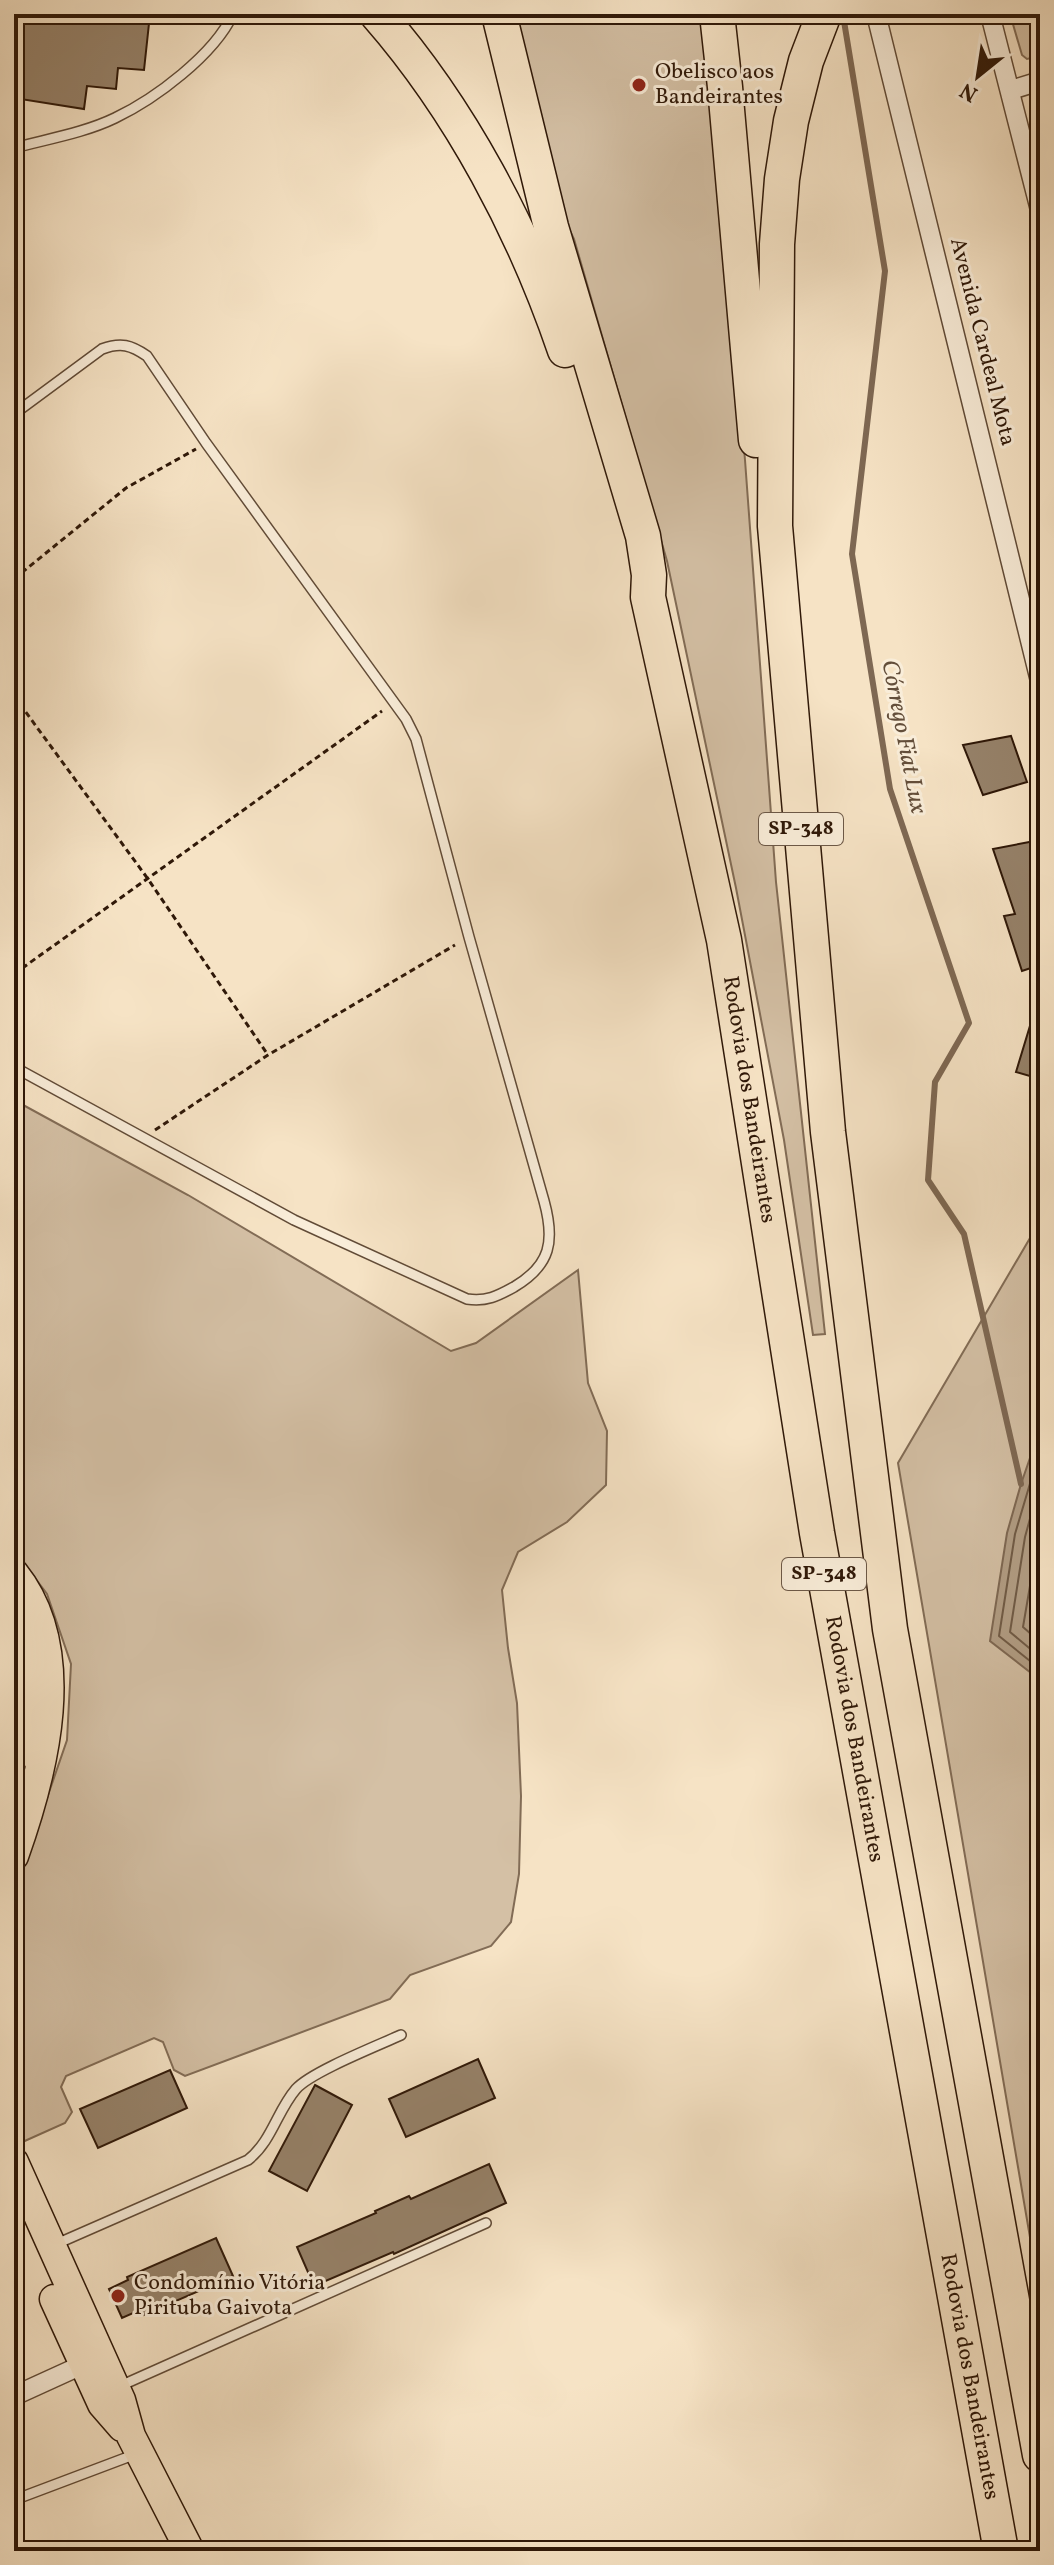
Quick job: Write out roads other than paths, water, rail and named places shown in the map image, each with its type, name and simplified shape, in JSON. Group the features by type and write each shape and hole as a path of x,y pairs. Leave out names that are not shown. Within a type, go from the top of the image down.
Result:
{"highway":[{"path":"377,14 405,46 457,123 512,221 551,310 591,427 634,571 648,597"},
{"path":"499,14 551,227 643,536 649,575 648,597"},
{"path":"717,14 758,469 764,498 775,526"},
{"path":"775,526 777,244 782,179 791,121 806,61 824,14"},
{"name":"SP-348","path":"775,526 828,1132 890,1629 1040,2455"},
{"name":"Rodovia dos Bandeirantes","path":"648,597 724,940 817,1533 1001,2551"}],"main road":[{"path":"14,1573 27,1590 40,1626 48,1664 48,1729 42,1767 14,1856"},
{"path":"14,1625 25,1658 26,1694 15,1750 31,1755 42,1767"},
{"path":"14,2162 135,2445 190,2551"},
{"path":"14,2207 100,2366 102,2404 135,2445"}],"street":[{"name":"Avenida Cardeal Mota","path":"876,14 1032,608 1040,681"},
{"path":"990,14 1040,210"},
{"path":"1011,90 1040,81"},
{"path":"14,2396 100,2366"}],"lane":[{"path":"14,148 114,118 176,79 205,54 227,27 233,14"},
{"path":"14,414 92,354 120,344 133,346 147,356 206,443 394,702 416,739 549,1217 549,1248 545,1260 529,1278 496,1297 479,1301 467,1299 294,1220 14,1067"},
{"path":"52,2247 248,2160 265,2142 290,2098 305,2080 401,2035"},
{"path":"100,2366 486,2223"},
{"path":"14,2500 135,2445"}],"water":[{"path":"1040,1429 1040,1680 990,1641 1007,1533"}],"waterway":[{"name":"Córrego Fiat Lux","path":"843,15 885,271 852,554 890,789 969,1023 935,1082 928,1180 964,1234 1021,1484"}],"place":[{"name":"Obelisco aos Bandeirantes","path":"639,85"},
{"name":"Condomínio Vitória Pirituba Gaivota","path":"118,2296"}]}
